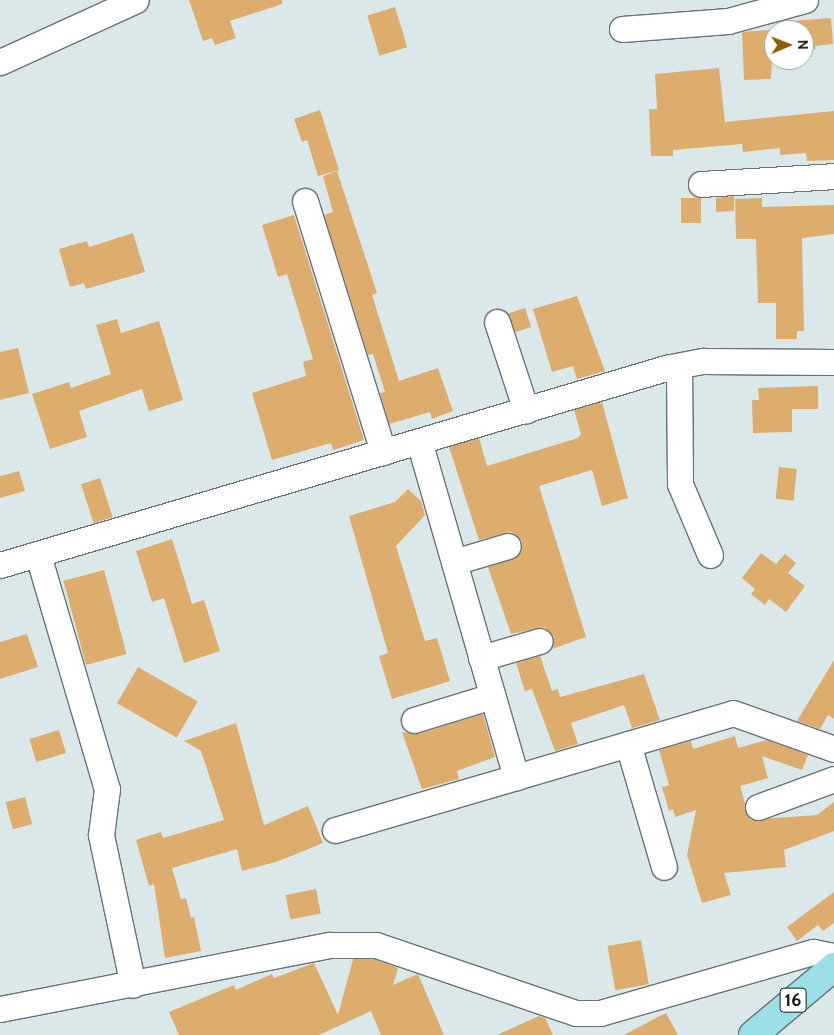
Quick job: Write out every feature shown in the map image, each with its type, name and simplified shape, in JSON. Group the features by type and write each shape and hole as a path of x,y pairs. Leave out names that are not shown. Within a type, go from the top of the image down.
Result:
{"main road":[{"name":"16","path":"762,1031 834,967"}],"street":[{"path":"0,62 136,0"},
{"path":"622,29 728,21 805,0"},
{"path":"701,184 834,176"},
{"path":"306,201 383,452"},
{"path":"497,322 526,410"},
{"path":"0,566 419,441 679,366 702,361 834,362"},
{"path":"679,366 680,484 710,555"},
{"path":"419,441 516,777"},
{"path":"454,562 508,546"},
{"path":"38,555 107,789 100,835 133,985"},
{"path":"481,658 540,641"},
{"path":"414,720 492,696"},
{"path":"336,830 733,713 834,749"},
{"path":"628,744 664,867"},
{"path":"758,806 834,779"},
{"path":"0,1009 133,985 330,945 376,945 576,1013 600,1014 813,952 834,956"}],"building":[{"path":"189,0 282,0 282,4 230,21 236,38 215,45 212,38 203,41"},
{"path":"395,7 407,47 380,56 367,15"},
{"path":"831,18 833,44 815,46 816,49 814,49 814,20 805,20"},
{"path":"764,30 764,70 772,70 771,79 744,80 742,32"},
{"path":"719,68 725,122 834,111 834,160 807,161 806,153 780,155 780,148 743,152 742,144 673,150 673,156 651,156 649,109 657,109 655,74"},
{"path":"320,110 339,170 318,176 307,140 302,142 294,119"},
{"path":"337,171 377,293 372,295 399,381 438,368 453,411 432,419 430,412 389,424 380,393 385,392 373,354 368,355 324,215 333,212 323,176"},
{"path":"734,196 734,211 716,212 716,198"},
{"path":"681,198 701,198 701,223 681,223"},
{"path":"762,198 762,207 834,205 834,234 802,238 804,331 797,331 797,339 776,339 776,303 758,303 756,239 736,239 735,199"},
{"path":"294,215 364,440 333,450 331,443 272,460 252,393 306,376 303,362 313,359 287,274 278,277 262,225"},
{"path":"133,233 145,272 86,289 84,283 70,287 59,249 87,241 89,247"},
{"path":"577,296 605,371 577,379 573,366 552,372 533,309"},
{"path":"525,308 531,327 514,333 508,314"},
{"path":"117,319 121,333 159,321 183,400 149,411 142,389 79,411 87,437 50,449 32,394 69,382 71,388 111,374 96,325"},
{"path":"18,348 29,393 0,400 0,352"},
{"path":"818,386 818,409 792,409 792,432 753,433 752,400 759,400 758,388"},
{"path":"602,402 628,498 602,506 592,470 539,486 586,637 552,649 554,637 544,627 511,634 488,567 518,556 522,541 511,532 479,540 449,447 479,438 487,466 578,438 581,434 574,410"},
{"path":"779,467 797,469 794,501 776,499"},
{"path":"19,471 25,491 0,498 0,476"},
{"path":"100,478 113,517 94,523 81,484"},
{"path":"408,489 421,501 425,515 396,546 425,641 437,638 450,681 392,699 379,656 388,653 349,516 395,502"},
{"path":"172,539 192,604 204,600 220,651 184,663 164,598 152,602 136,551"},
{"path":"761,553 776,564 785,554 796,563 788,573 805,586 786,612 769,599 765,605 751,594 755,589 742,578"},
{"path":"104,570 127,654 86,665 63,581"},
{"path":"27,634 38,667 0,679 0,642"},
{"path":"540,656 552,691 558,689 560,697 644,674 660,720 632,728 624,705 571,723 578,744 555,751 532,689 525,691 516,663"},
{"path":"834,660 834,719 828,715 820,729 797,721"},
{"path":"138,667 198,702 177,738 117,703"},
{"path":"483,714 495,757 457,771 459,779 422,789 402,732 418,734"},
{"path":"236,723 264,825 308,806 323,843 279,861 242,871 237,849 172,868 181,899 186,898 191,918 194,917 201,951 165,958 154,884 149,886 136,840 161,832 163,838 224,820 201,751 184,741"},
{"path":"59,730 66,753 36,762 29,739"},
{"path":"735,736 738,748 767,740 808,755 802,770 762,756 768,778 740,786 750,820 817,815 834,802 834,831 784,850 786,867 724,873 731,895 702,903 687,855 696,810 675,817 673,809 669,811 662,787 669,785 659,750 691,741 693,749"},
{"path":"25,797 32,824 13,829 6,802"},
{"path":"316,889 321,914 290,919 286,895"},
{"path":"834,892 834,923 823,931 818,925 797,941 787,927"},
{"path":"641,940 649,984 615,990 608,946"},
{"path":"353,959 374,959 398,968 393,985 418,974 444,1035 381,1035 371,1011 319,1035 179,1035 169,1012 234,985 236,990 272,974 274,978 314,963 338,1015"},
{"path":"666,1013 678,1035 624,1035 658,1017"},
{"path":"539,1016 545,1018 553,1035 497,1035"}]}
